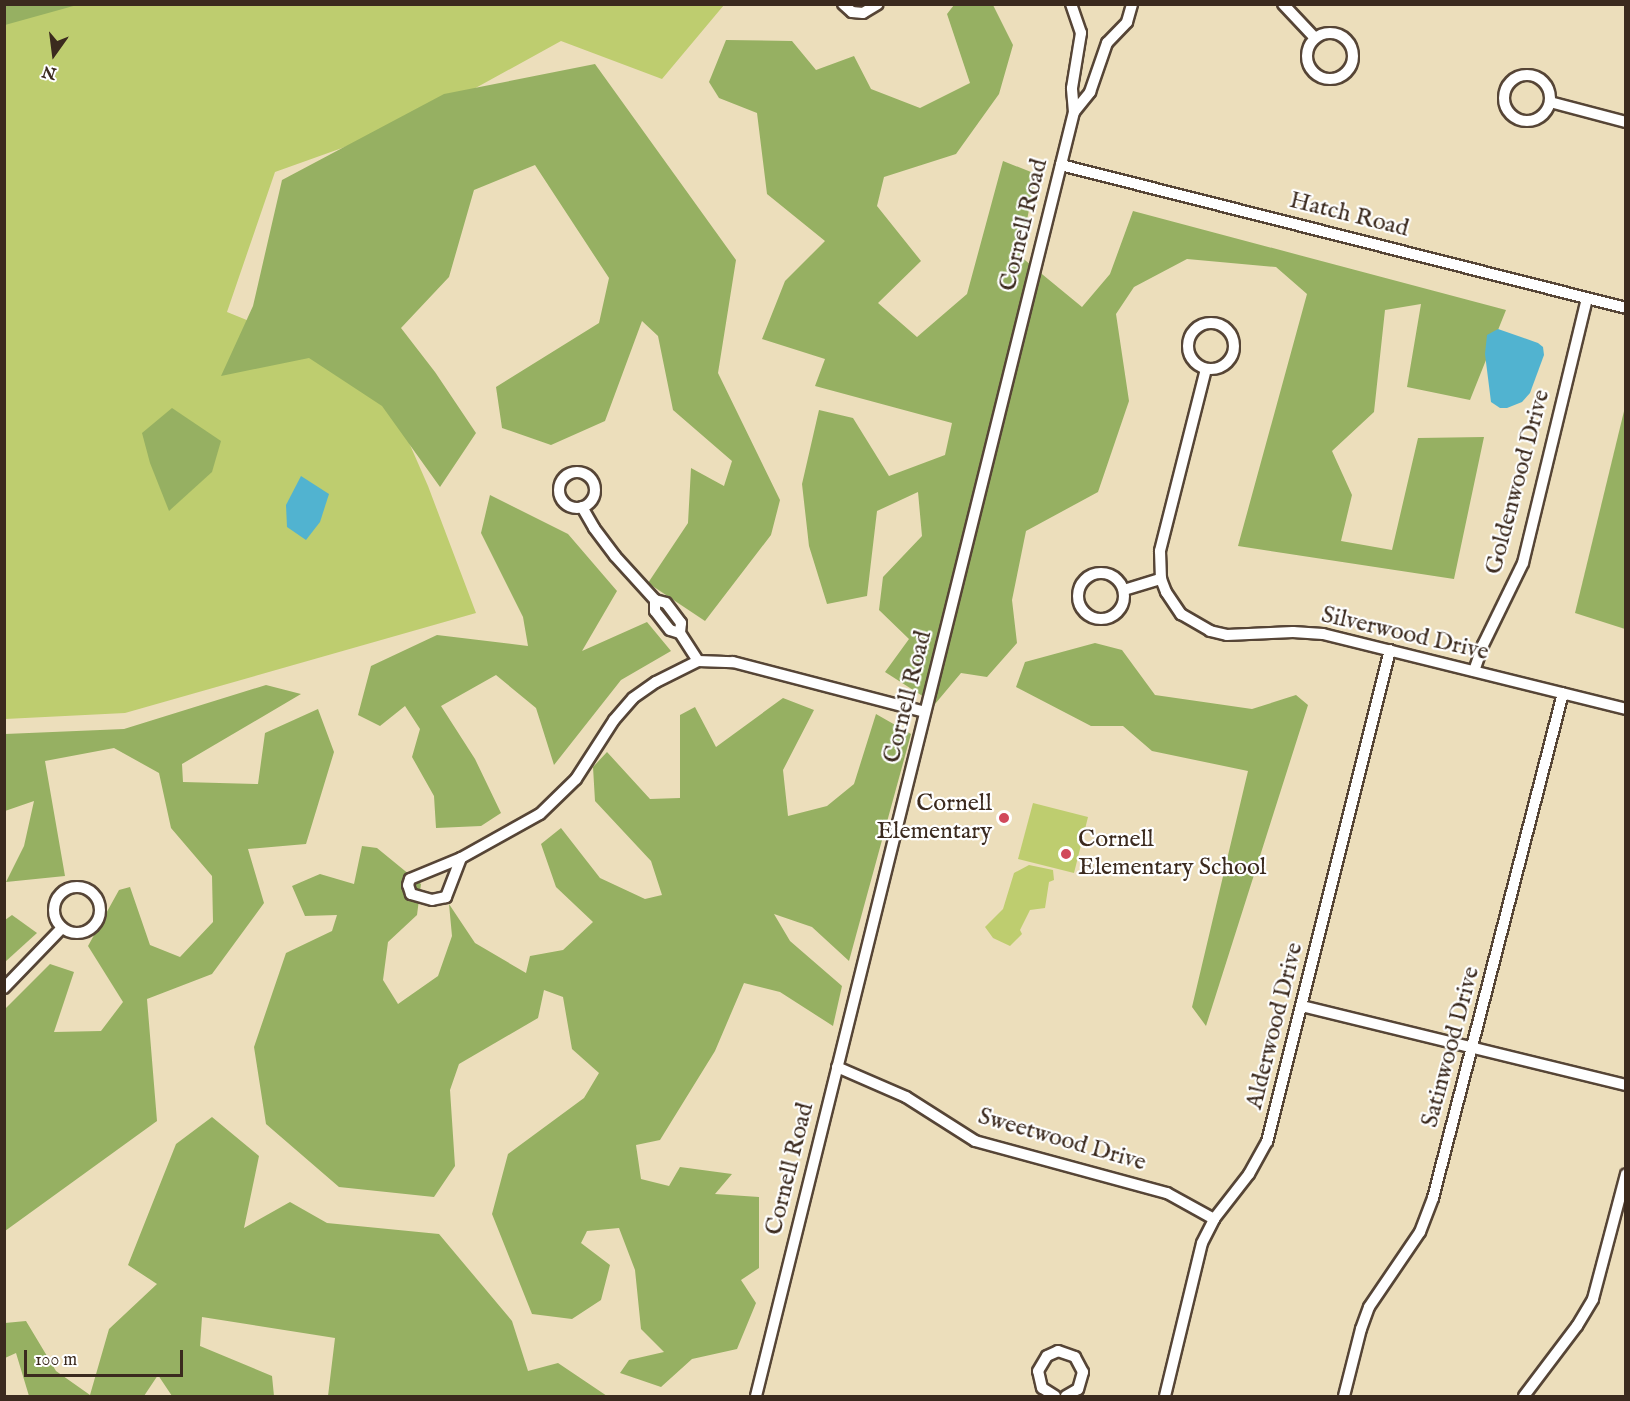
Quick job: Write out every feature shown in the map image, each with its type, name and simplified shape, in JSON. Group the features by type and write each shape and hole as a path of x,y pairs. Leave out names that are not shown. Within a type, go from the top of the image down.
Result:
{"street":[{"path":"843,4 857,13 868,12 878,4"},
{"name":"Cornell Road","path":"756,1396 1074,112 1072,88 1081,33 1071,4"},
{"name":"Cornell Road","path":"1074,112 1090,92 1107,43 1127,22 1132,4"},
{"path":"1283,4 1315,38"},
{"path":"1334,33 1349,44 1352,57 1344,74 1326,78 1310,68 1308,49 1315,38 1334,33"},
{"path":"1521,76 1536,77 1547,87 1550,102 1547,109 1537,119 1522,120 1510,113 1504,100 1505,93 1514,80 1521,76"},
{"path":"1550,102 1626,122"},
{"name":"Hatch Road","path":"1061,165 1626,308"},
{"name":"Goldenwood Drive","path":"1474,671 1483,645 1523,563 1587,299"},
{"path":"1216,324 1231,334 1233,351 1223,366 1206,369 1192,358 1189,341 1199,327 1216,324"},
{"name":"Silverwood Drive","path":"1206,369 1160,551 1161,579 1166,592 1181,614 1210,631 1246,635 1307,632 1390,650 1626,709"},
{"path":"582,507 615,556 655,600 666,603 681,623 680,633 698,661"},
{"path":"1095,574 1113,576 1124,590 1121,608 1107,619 1089,616 1079,602 1081,584 1095,574"},
{"path":"1124,590 1161,579"},
{"name":"Alderwood Drive","path":"1165,1396 1203,1244 1214,1219 1248,1174 1267,1142 1390,650"},
{"path":"461,858 446,897 432,900 411,894 408,885 410,879 461,858 540,814 576,779 617,715 633,698 656,682 698,661 734,662 926,712"},
{"name":"Satinwood Drive","path":"1344,1396 1369,1307 1393,1267 1407,1252 1427,1216 1474,1048 1563,693"},
{"path":"71,887 89,890 100,905 97,922 82,933 70,932 62,928 54,915 57,898 71,887"},
{"path":"4,988 62,928"},
{"path":"1302,1006 1626,1085"},
{"name":"Sweetwood Drive","path":"837,1066 906,1097 975,1141 1167,1192 1214,1219"},
{"path":"1524,1396 1577,1326 1593,1299 1626,1174"},
{"path":"1055,1396 1042,1388 1038,1371 1047,1356 1058,1352 1070,1353 1082,1366 1081,1384 1072,1395"}],"green space":[{"path":"5,4 77,4 77,5 5,25"},
{"path":"5,5 724,5 662,79 561,41 412,123 275,172 227,312 379,374 428,486 476,613 125,713 5,719"},
{"path":"954,5 993,5 1013,45 999,94 956,154 884,177 877,206 921,261 878,303 917,337 967,294 1003,161 1036,174 1020,256 1082,307 1110,274 1133,211 1506,310 1470,400 1407,387 1421,304 1385,310 1374,412 1332,451 1352,495 1341,541 1392,550 1418,438 1484,437 1454,579 1238,546 1307,294 1276,267 1187,259 1134,287 1116,314 1129,401 1098,492 1026,531 1012,600 1017,643 987,677 961,673 935,704 885,672 909,639 879,610 883,577 922,536 918,492 877,511 867,596 827,604 809,546 802,484 819,410 853,418 889,476 945,455 952,423 815,386 825,359 762,339 785,281 825,241 767,194 757,113 719,98 709,82 726,40 792,41 816,70 854,56 871,89 920,108 970,83 947,14"},
{"path":"595,64 736,260 718,373 780,500 771,535 705,621 648,583 688,523 691,468 724,486 732,461 673,410 658,336 642,321 605,421 551,445 502,428 496,387 599,323 609,278 535,165 474,190 449,277 401,328 435,372 476,433 440,487 382,406 309,358 221,376 253,306 282,180 444,94"},
{"path":"1625,407 1625,629 1575,613"},
{"path":"172,408 221,441 212,472 169,511 150,463 142,433"},
{"path":"490,495 568,534 617,591 582,651 647,622 671,651 621,680 554,765 536,708 496,675 441,706 475,759 501,813 481,826 436,828 434,796 412,757 420,729 405,706 380,726 358,715 371,666 437,635 528,646 523,617 481,533"},
{"path":"1095,643 1122,650 1155,695 1252,709 1296,695 1308,705 1206,1026 1192,1007 1248,771 1152,751 1123,726 1091,726 1016,687 1025,662"},
{"path":"266,685 301,694 182,764 183,782 258,784 265,733 318,709 334,752 306,844 248,849 264,903 212,974 147,999 157,1121 5,1231 5,1009 50,964 74,972 54,1032 101,1031 123,1002 88,946 119,890 130,887 150,945 180,957 213,922 212,876 171,828 159,773 114,748 45,761 65,876 6,882 24,846 34,801 5,811 5,734 124,729"},
{"path":"783,698 814,710 783,770 788,816 827,806 854,784 876,714 911,734 849,961 812,927 774,914 790,941 842,986 833,1026 780,992 744,983 715,1051 660,1140 636,1145 641,1179 669,1186 680,1167 732,1174 715,1194 759,1197 759,1268 741,1280 756,1303 737,1349 692,1359 661,1387 620,1373 629,1360 664,1352 641,1329 635,1270 619,1228 587,1231 581,1243 610,1265 601,1300 572,1319 532,1314 492,1214 508,1154 584,1098 599,1073 572,1049 563,997 544,990 538,1018 459,1064 450,1090 455,1166 434,1197 339,1187 266,1124 254,1047 286,953 332,931 337,915 305,916 292,886 320,874 354,884 362,846 377,848 421,884 417,915 388,942 383,980 398,1004 438,976 452,936 449,904 475,943 526,973 530,956 563,950 593,922 556,887 541,844 561,828 600,878 645,899 662,895 651,861 595,801 593,767 607,752 650,799 680,798 680,715 695,707 716,747"},
{"path":"1033,803 1088,817 1074,873 1018,859"},
{"path":"1029,865 1053,870 1054,880 1049,882 1045,908 1030,910 1020,930 1022,934 1010,946 993,938 985,927 1003,909 1014,873"},
{"path":"12,915 37,933 5,962 5,920"},
{"path":"212,1117 259,1156 244,1228 290,1202 327,1223 439,1234 512,1321 528,1371 558,1363 607,1396 328,1396 335,1338 202,1317 200,1346 272,1376 274,1396 172,1396 158,1375 144,1396 29,1396 16,1353 5,1358 5,1323 26,1321 56,1371 90,1395 109,1329 157,1284 128,1265 176,1144"}],"water":[{"path":"1498,329 1538,343 1543,347 1544,355 1530,393 1522,402 1507,408 1500,408 1491,402 1485,354 1487,335"},
{"path":"301,476 329,494 320,522 306,540 287,527 286,505"}],"place":[{"name":"Cornell Elementary","path":"1004,818"},
{"name":"Cornell Elementary School","path":"1066,854"}]}
